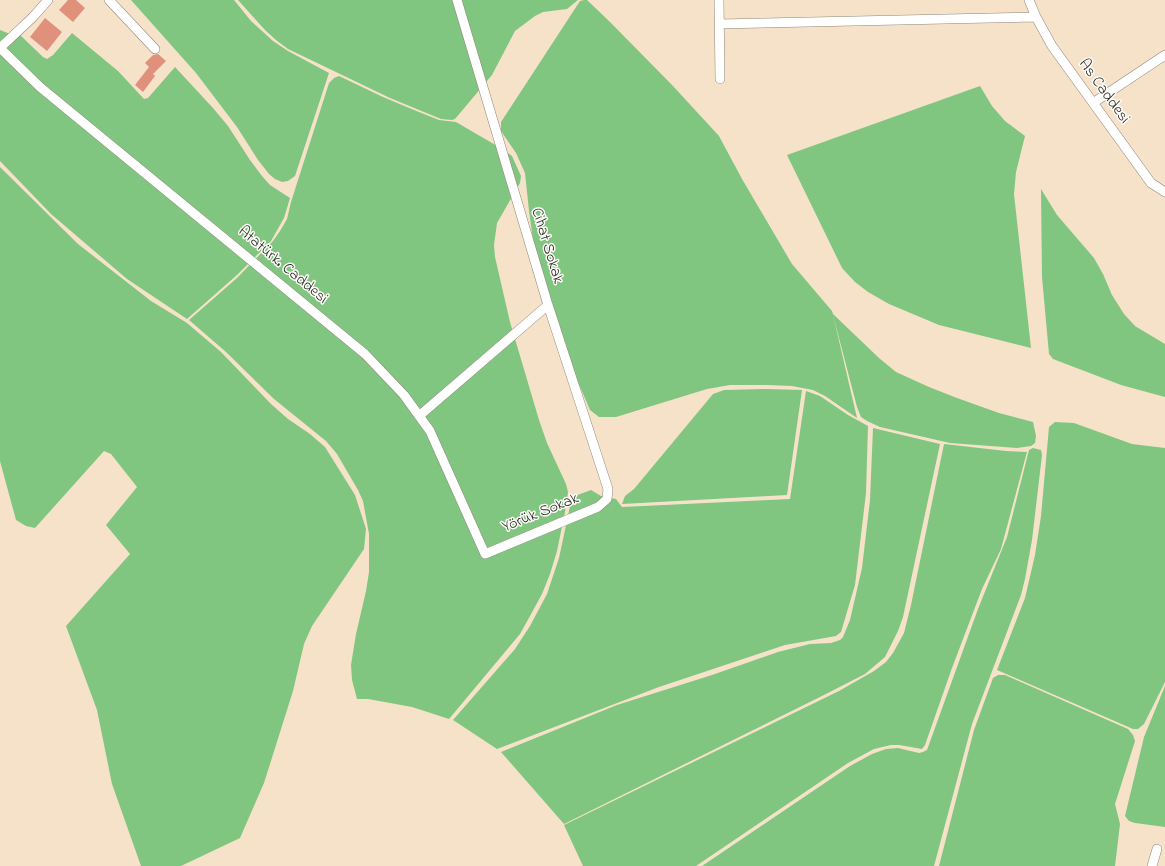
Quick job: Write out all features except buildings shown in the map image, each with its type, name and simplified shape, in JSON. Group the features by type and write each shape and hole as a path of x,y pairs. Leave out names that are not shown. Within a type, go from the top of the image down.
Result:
{"street":[{"path":"0,48 34,17 48,0"},
{"path":"108,0 155,49"},
{"name":"Cihat Sokak","path":"457,0 548,305 608,489 607,500"},
{"path":"719,0 720,79"},
{"name":"As Caddesi","path":"1029,0 1052,46 1151,183 1165,192"},
{"path":"719,24 1036,16"},
{"name":"Atatürk. Caddesi","path":"0,48 40,87 364,354 404,395 430,431 485,554"},
{"path":"1093,103 1165,55"},
{"path":"419,416 548,305"},
{"name":"Yörük Sokak","path":"485,554 598,507 607,500"},
{"path":"1152,866 1157,849"}],"green space":[{"path":"131,0 234,0 251,21 273,41 288,51 329,73 295,176 288,181 282,182 269,174 258,160 237,127 196,73"},
{"path":"238,0 578,0 567,9 543,12 515,31 492,75 455,119 452,120 441,119 390,98 288,49 265,30"},
{"path":"587,0 610,22 673,86 719,136 742,179 792,264 833,314 879,358 896,372 957,398 999,413 1033,422 1036,436 1035,443 1031,446 1017,448 950,443 880,427 867,421 861,417 857,407 833,315 857,418 825,396 813,390 792,386 767,385 730,385 707,389 616,417 599,417 590,410 548,312 539,281 525,173 516,153 501,131 501,122 580,1"},
{"path":"0,30 10,34 18,33 47,59 53,55 72,33 118,71 144,99 148,98 175,67 228,126 262,176 270,185 290,198 284,218 271,241 237,275 187,319 127,279 51,214 0,161"},
{"path":"339,76 383,97 439,120 456,122 512,156 521,176 520,183 497,223 494,245 495,257 510,322 539,420 568,492 557,551 542,594 520,634 449,719 412,707 368,699 357,699 352,680 351,665 369,572 369,534 363,501 337,454 326,441 274,399 226,352 189,320 237,278 273,241 280,231 287,219 329,83 334,78"},
{"path":"980,86 992,106 1005,121 1025,136 1016,172 1014,194 1031,348 939,325 889,304 868,292 855,282 842,268 787,155"},
{"path":"0,167 78,244 151,301 187,323 221,352 271,404 325,447 355,495 366,529 364,549 312,626 304,644 293,691 264,783 240,838 181,866 141,866 112,784 97,710 66,626 130,554 106,525 137,487 111,454 104,451 35,528 26,526 16,520 0,461"},
{"path":"1041,189 1057,215 1094,258 1112,295 1124,314 1135,326 1165,344 1165,397 1121,385 1053,359 1049,354 1042,277"},
{"path":"724,390 802,390 787,495 622,504 625,496 634,489 713,394"},
{"path":"806,391 820,396 848,415 868,426 866,493 855,585 841,632 836,636 785,645 659,687 497,749 453,720 515,649 530,626 547,594 559,558 572,497 591,490 601,496 616,499 622,507 790,499"},
{"path":"1055,422 1074,423 1132,444 1165,448 1165,682 1144,724 1138,729 1133,729 997,670 1025,598 1035,555 1041,516 1049,427"},
{"path":"873,428 940,444 903,617 885,657 865,674 564,824 501,752 617,705 712,675 778,652 810,644 831,643 840,640 843,637 850,620 862,568 870,500"},
{"path":"944,444 1027,452 1001,549 982,589 925,745 922,749 891,745 874,749 848,763 696,866 583,866 564,825 839,691 874,671 886,662 893,653 904,633"},
{"path":"1033,448 1041,450 1042,455 1032,540 1025,579 1021,595 972,724 934,866 702,866 850,766 872,754 886,749 898,748 919,753 927,750 978,609 1007,537 1029,450"},
{"path":"998,675 1005,675 1128,729 1133,735 1135,741 1115,804 1120,824 1115,866 939,866 974,730 993,678"},
{"path":"1165,686 1165,827 1135,823 1129,821 1125,816 1144,737"}]}
